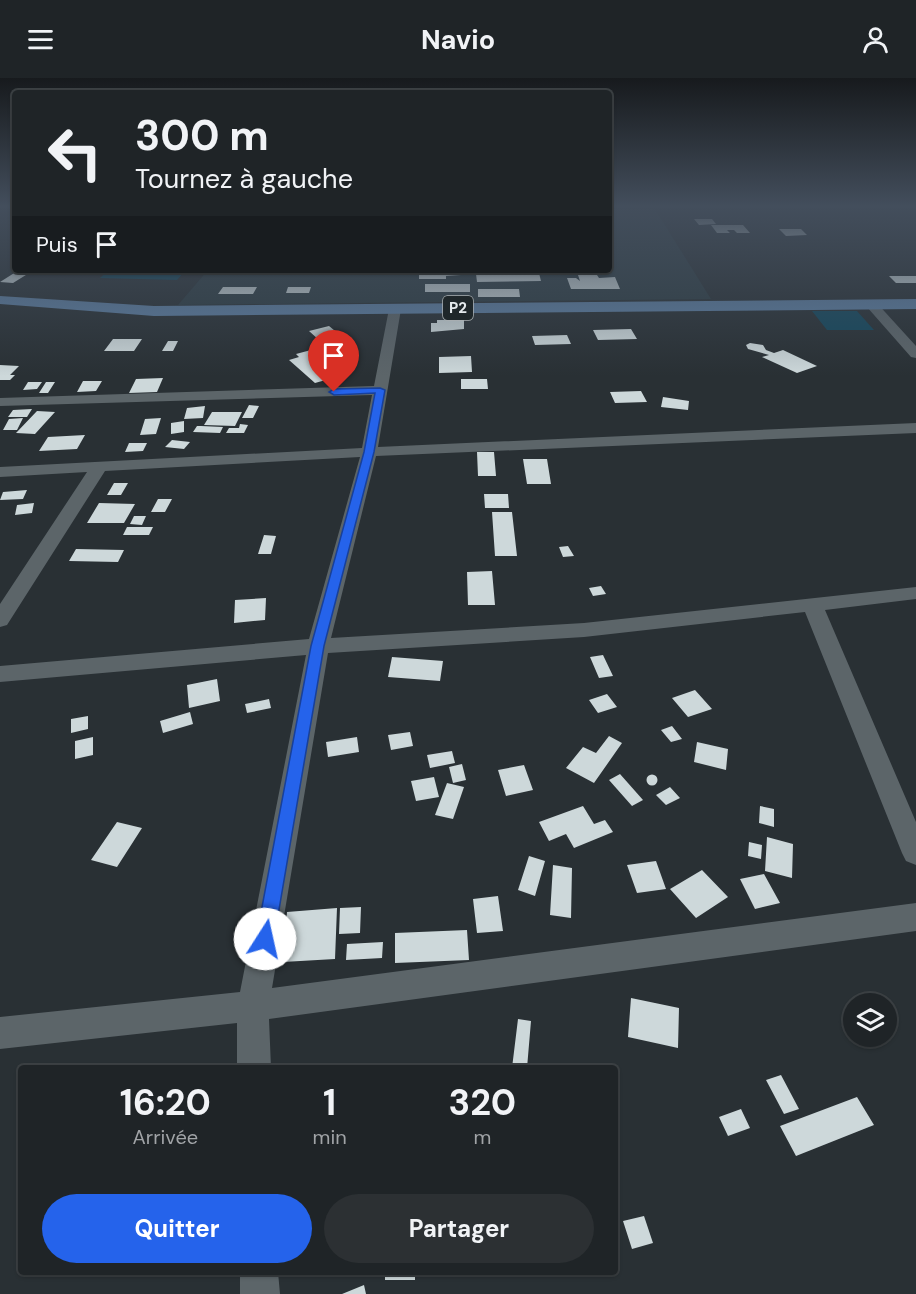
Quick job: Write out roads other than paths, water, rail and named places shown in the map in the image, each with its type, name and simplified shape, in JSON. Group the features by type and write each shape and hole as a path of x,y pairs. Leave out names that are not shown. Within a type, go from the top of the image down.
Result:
{"main road":[{"name":"P2","path":"0,300 154,311 916,304"}],"street":[{"path":"872,304 916,354"},
{"path":"254,1065 252,1006 318,646 369,452 394,309"},
{"path":"0,402 125,400 380,390"},
{"path":"0,472 369,452 916,428"},
{"path":"0,621 99,467"},
{"path":"0,674 318,646 584,630 916,593"},
{"path":"813,606 916,853"},
{"path":"0,1033 252,1006 916,917"},
{"path":"259,1275 260,1294"}]}
